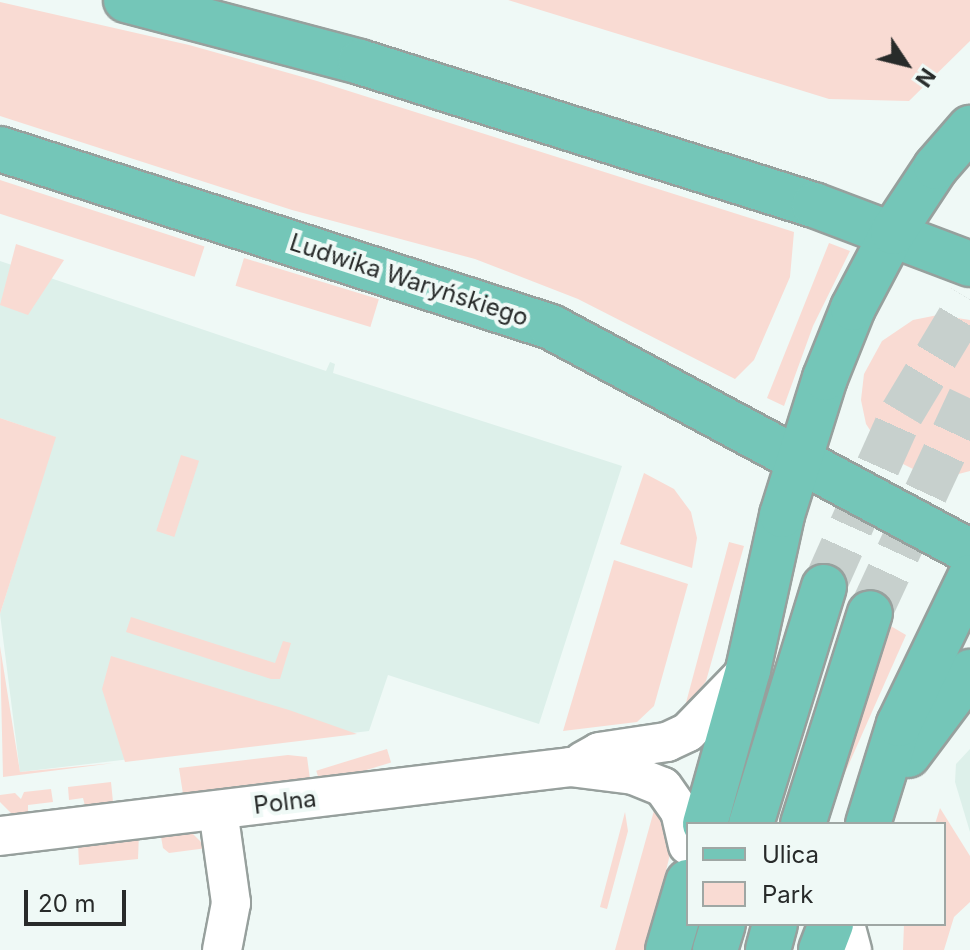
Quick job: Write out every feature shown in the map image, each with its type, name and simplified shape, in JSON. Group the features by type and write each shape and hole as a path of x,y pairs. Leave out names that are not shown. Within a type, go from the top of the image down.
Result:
{"main road":[{"path":"126,0 360,62 893,232 970,264"},
{"path":"706,822 748,670 799,458 853,308 893,232 936,167 970,128"},
{"name":"Ludwika Waryńskiego","path":"0,149 508,309 601,350 970,552"},
{"path":"872,814 899,724 970,577"},
{"path":"752,822 824,587"},
{"path":"804,822 870,613"},
{"path":"872,814 948,695 970,672"},
{"path":"668,950 686,889"},
{"path":"715,950 722,926"},
{"path":"768,950 774,926"},
{"path":"821,950 830,926"}],"street":[{"name":"Polna","path":"570,767 599,752 667,742 688,732 748,670"},
{"name":"Polna","path":"0,836 570,767 633,775 663,787 680,811 686,836"},
{"path":"218,810 232,913 222,950"},
{"path":"846,926 852,950"}],"shaded area":[{"path":"0,261 326,371 330,362 335,364 333,373 622,466 539,724 388,675 369,731 20,772 0,614 55,437 0,418"},
{"path":"970,749 970,832 955,782 956,764"}],"green space":[{"path":"508,0 970,0 970,41 909,101 829,99"},
{"path":"0,2 189,45 317,81 794,232 790,277 754,360 735,379 578,299 475,259 292,210 0,116"},
{"path":"0,180 204,246 195,277 0,214"},
{"path":"829,243 850,251 813,326 784,406 767,398"},
{"path":"16,244 64,260 28,315 0,305"},
{"path":"244,258 379,299 370,327 236,286"},
{"path":"938,315 970,320 970,471 951,476 923,474 887,456 866,424 861,400 864,374 882,341 913,320"},
{"path":"0,418 56,437 0,614"},
{"path":"181,455 199,461 174,537 156,531"},
{"path":"644,473 674,489 691,512 697,538 692,568 620,544"},
{"path":"729,542 744,546 706,681 683,714"},
{"path":"614,560 688,584 654,706 637,722 563,731"},
{"path":"131,617 275,663 283,641 291,643 280,679 271,679 126,632"},
{"path":"889,625 906,635 833,800"},
{"path":"0,646 20,772 114,763 3,777"},
{"path":"111,656 357,734 125,762 102,689"},
{"path":"387,749 391,762 320,784 316,771"},
{"path":"288,755 307,757 310,779 183,794 179,768"},
{"path":"111,782 113,802 85,806 83,798 69,800 68,787"},
{"path":"51,789 53,802 28,805 28,813 11,813 0,802 0,795 15,793 21,799 24,792"},
{"path":"655,807 664,819 671,850 647,950 615,950"},
{"path":"940,808 970,856 970,902 954,917 944,950 903,950 904,926 946,926 946,822 936,822"},
{"path":"625,812 628,831 607,909 600,907"},
{"path":"189,830 207,848 169,853 163,848 160,831"},
{"path":"139,833 138,859 79,865 78,843"}],"tunnel":[{"path":"824,587 902,413 970,300"},
{"path":"870,613 970,398"}]}
